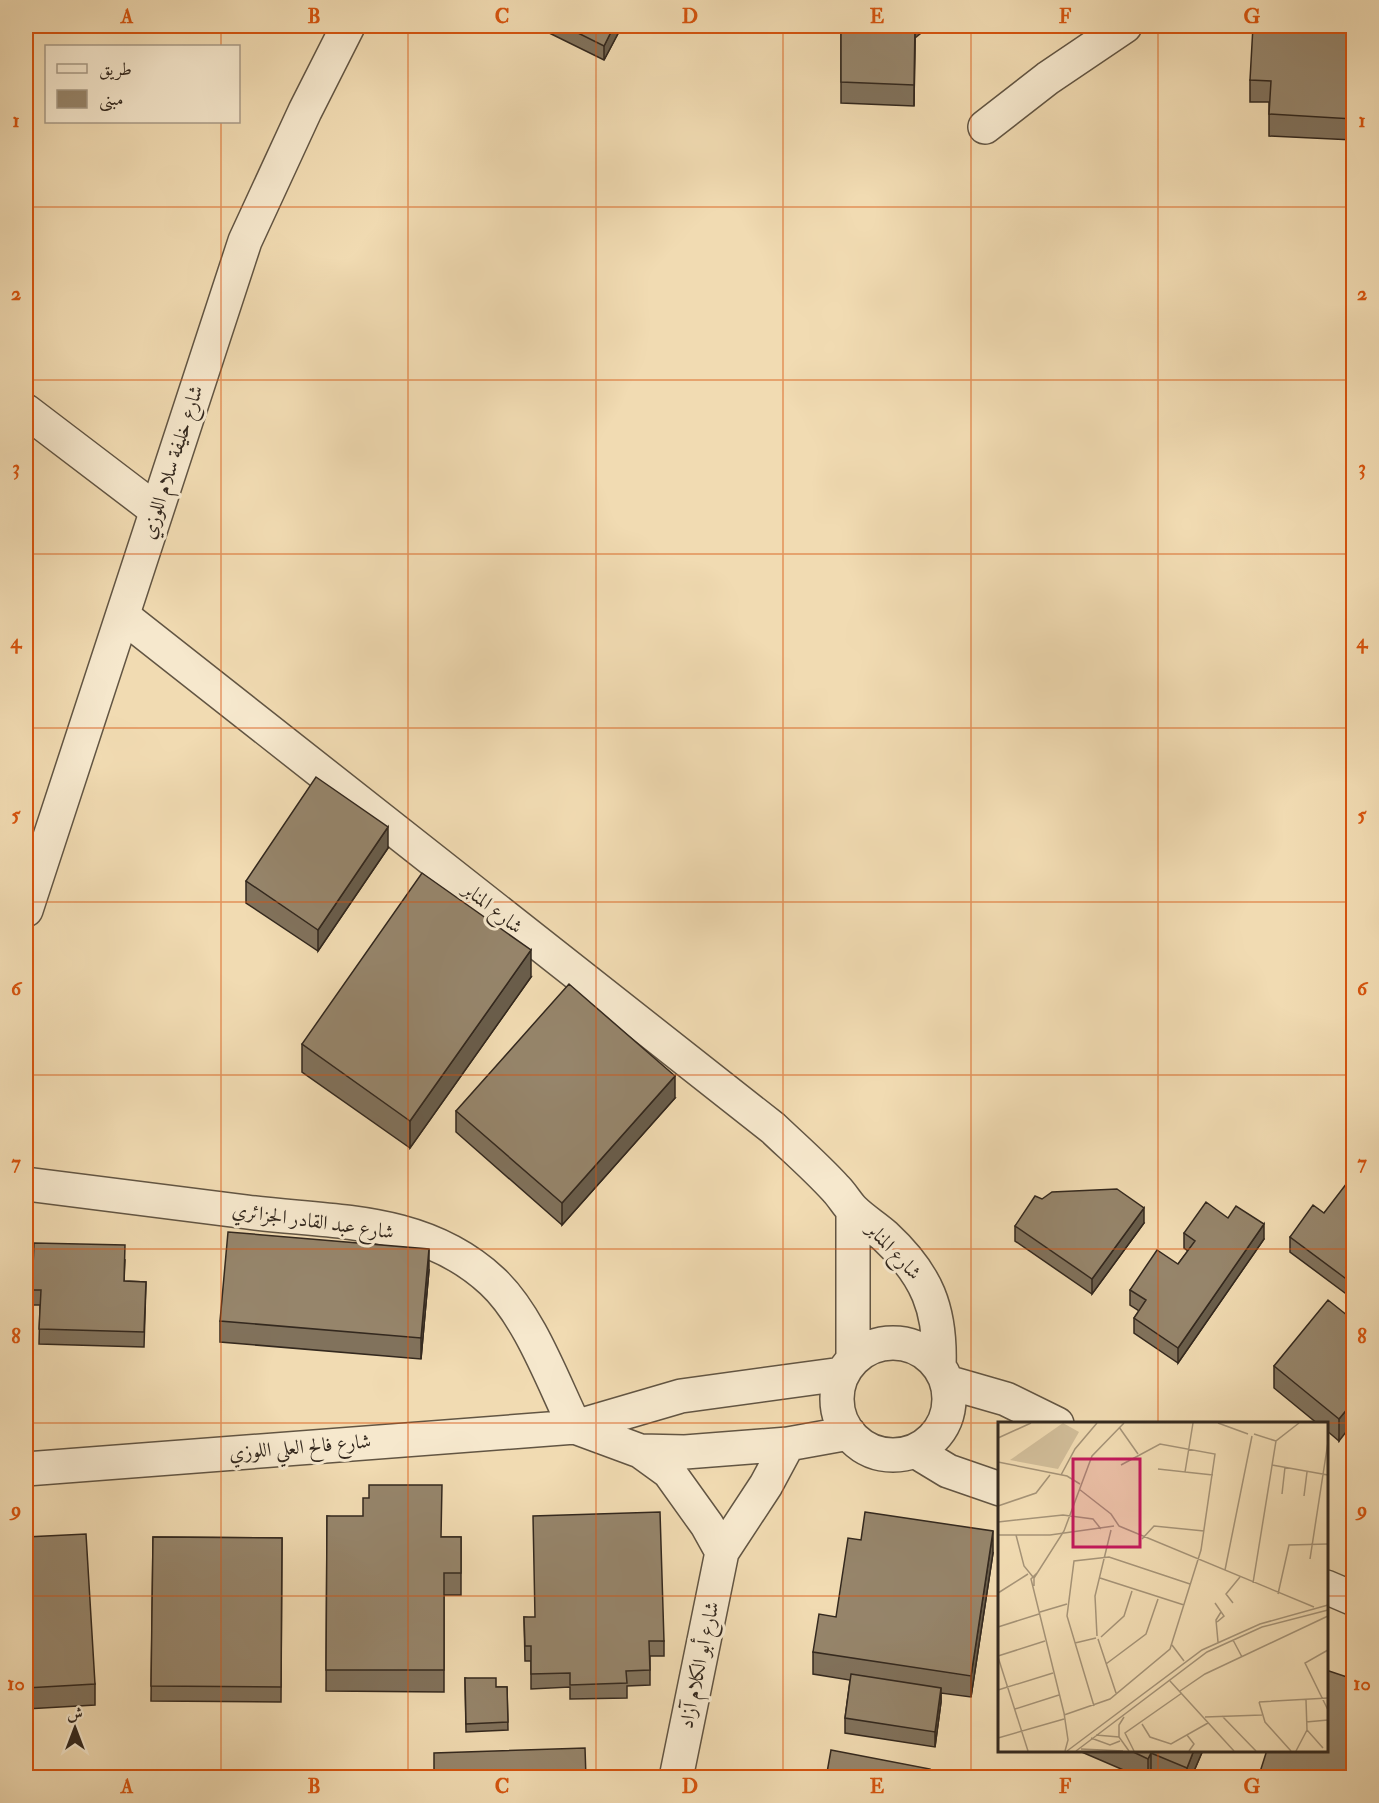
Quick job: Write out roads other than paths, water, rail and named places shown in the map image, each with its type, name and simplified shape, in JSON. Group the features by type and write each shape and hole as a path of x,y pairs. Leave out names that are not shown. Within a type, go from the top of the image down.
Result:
{"street":[{"name":"شارع خليفة سلام اللوزي","path":"26,910 245,241 305,111 348,26"},
{"path":"985,127 1048,78 1125,26"},
{"path":"26,411 156,510"},
{"name":"شارع المنابر","path":"123,616 773,1128 820,1173 853,1210 897,1249 924,1282 936,1315 943,1374"},
{"name":"شارع عبد القادر الجزائري","path":"26,1184 267,1214 370,1224 416,1236 459,1256 493,1282 525,1322 575,1427"},
{"name":"شارع المنابر","path":"848,1367 853,1210"},
{"path":"891,1343 911,1346 926,1354 943,1374 950,1399 946,1421 934,1439 915,1451 895,1456 874,1453 856,1442 843,1426 837,1409 837,1392 848,1367 870,1348 891,1343"},
{"name":"شارع فالح العلي اللوزي","path":"26,1469 575,1427 681,1396 848,1367"},
{"path":"943,1374 1006,1399 1053,1422"},
{"name":"شارع فالح العلي اللوزي","path":"575,1427 640,1451 686,1452 788,1444 849,1433"},
{"name":"شارع أبو الكلام آزاد","path":"676,1778 722,1552 766,1485 788,1444"},
{"path":"640,1451 669,1472 707,1525 722,1552"},
{"path":"915,1451 948,1472 998,1489"},
{"path":"1328,1588 1353,1599"}]}
